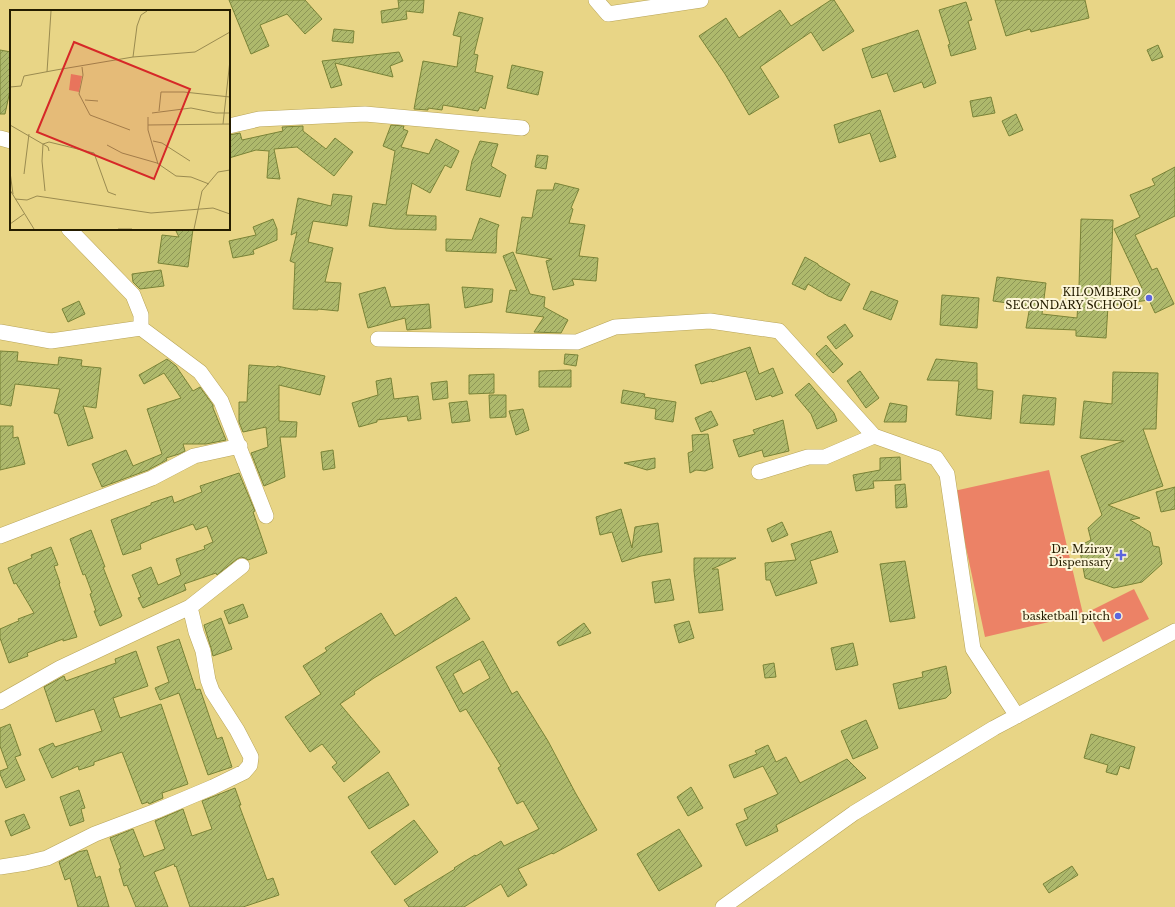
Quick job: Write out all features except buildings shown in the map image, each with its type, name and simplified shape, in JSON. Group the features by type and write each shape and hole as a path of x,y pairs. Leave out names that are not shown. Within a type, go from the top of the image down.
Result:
{"street":[{"path":"596,0 608,14 701,0"},
{"path":"230,126 259,119 365,114 522,128"},
{"path":"0,138 10,141"},
{"path":"71,230 132,295 141,315 141,328"},
{"path":"378,339 577,342 615,327 710,321 779,331 874,436 936,458 947,474 973,649 1017,716"},
{"path":"0,332 51,341 141,328 200,372 221,401 240,446 266,516"},
{"path":"759,472 808,457 825,457 874,436"},
{"path":"0,536 152,478 194,456 240,446"},
{"path":"0,702 60,668 190,607 242,566"},
{"path":"0,867 47,858 95,834 156,811 244,772 250,765 251,757 237,730 212,691 208,680 203,651 196,632 190,607"},
{"path":"723,907 854,813 994,728 1175,631"}],"shaded area":[{"path":"1049,470 1083,614 985,637 954,491"},
{"name":"basketball pitch","path":"1134,589 1149,619 1103,642 1088,612"}],"place":[{"name":"KILOMBERO SECONDARY SCHOOL","path":"1149,298"},
{"name":"Dr. Mziray Dispensary","path":"1121,555"},
{"name":"basketball pitch","path":"1118,616"}]}
